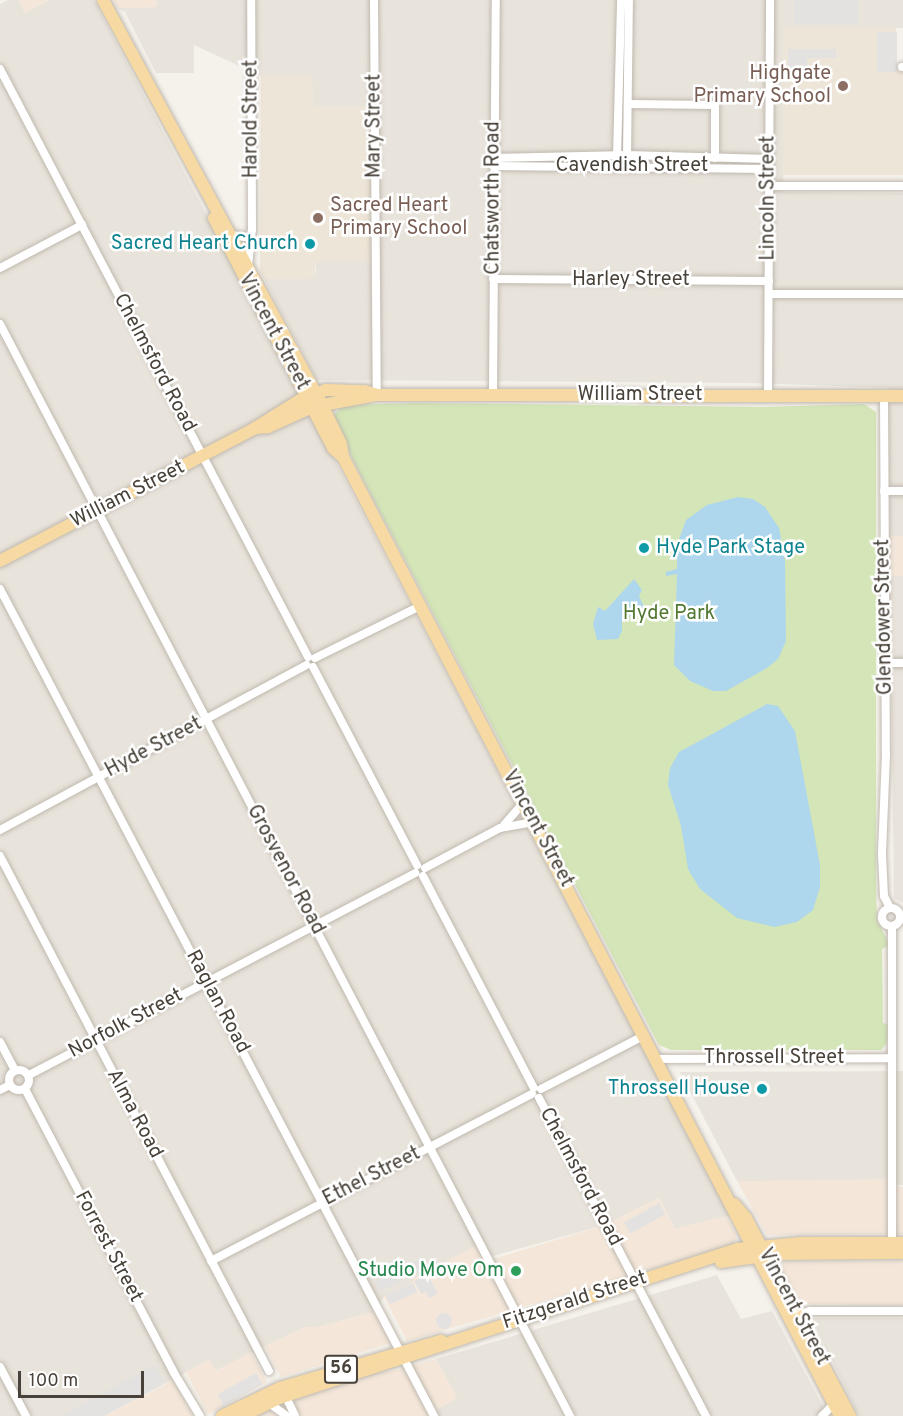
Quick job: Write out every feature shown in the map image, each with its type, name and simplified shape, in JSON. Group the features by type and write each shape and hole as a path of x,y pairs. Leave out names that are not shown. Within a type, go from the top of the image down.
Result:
{"main road":[{"name":"Vincent Street","path":"103,0 210,203 210,211 314,400"},
{"name":"Vincent Street","path":"210,203 217,207 232,235 314,400 333,448 343,457 758,1251 837,1410"},
{"name":"William Street","path":"0,561 255,428 268,427 314,400 364,390 377,395 903,396"},
{"name":"Fitzgerald Street","path":"222,1416 283,1391 684,1267 758,1251 898,1248"},
{"name":"Vincent Street","path":"758,1251 797,1315 850,1416"},
{"name":"Fitzgerald Street","path":"242,1416 283,1391"}],"street":[{"name":"Harold Street","path":"248,266 252,238 251,0"},
{"name":"Mary Street","path":"374,0 377,395"},
{"name":"Chatsworth Road","path":"493,395 496,0"},
{"path":"617,165 621,0"},
{"path":"627,165 629,0"},
{"name":"Lincoln Street","path":"768,397 770,0"},
{"name":"Chelmsford Road","path":"0,69 706,1416"},
{"path":"629,104 715,105 715,158"},
{"name":"Cavendish Street","path":"494,162 617,155 769,159"},
{"name":"Cavendish Street","path":"494,162 770,169"},
{"path":"770,186 903,186"},
{"path":"0,268 82,225"},
{"path":"232,235 252,238"},
{"name":"Harley Street","path":"493,279 769,280"},
{"path":"769,294 903,294"},
{"name":"Grosvenor Road","path":"0,324 570,1416"},
{"name":"Glendower Street","path":"884,396 885,663 882,855 884,896 890,908 882,918 892,927"},
{"path":"884,491 903,491"},
{"name":"Raglan Road","path":"0,589 434,1416"},
{"name":"Hyde Street","path":"0,830 311,662 420,606"},
{"path":"885,663 903,663"},
{"name":"Norfolk Street","path":"500,828 523,803"},
{"name":"Norfolk Street","path":"29,1075 500,828 533,822"},
{"name":"Alma Road","path":"0,856 269,1371"},
{"path":"890,908 902,916 892,927 892,1058 898,1248"},
{"name":"Ethel Street","path":"212,1261 645,1035"},
{"path":"0,1042 15,1070 29,1075 25,1089 10,1085 0,1090"},
{"name":"Throssell Street","path":"657,1059 892,1058"},
{"path":"10,1085 9,1077 15,1070"},
{"name":"Forrest Street","path":"25,1089 192,1406 200,1416"},
{"path":"797,1315 810,1311 903,1311"},
{"path":"0,1367 26,1416"},
{"path":"283,1391 295,1416"},
{"path":"268,1402 287,1416"},
{"name":"Forrest Street","path":"192,1406 194,1416"},
{"path":"822,1416 837,1410"}],"shaded area":[{"path":"8,0 19,0 25,13 49,0 94,0 730,1215 675,1229 659,1198 605,1225 413,1278 413,1282 384,1297 375,1312 317,1327 305,1327 215,1371 209,1360 105,1416 0,1416 0,4"},
{"path":"19,0 49,0 25,13"},
{"path":"113,0 157,0 157,7 117,8"},
{"path":"157,0 903,0 903,28 783,28 783,192 903,193 903,903 894,898 888,388 752,383 317,380 264,279 313,278 316,271 312,76 261,76 194,45 194,73 156,73 125,12 117,8 157,7"},
{"path":"794,0 858,0 858,24 794,24"},
{"name":"Highgate Primary School","path":"783,28 896,28 896,63 903,67 903,175 783,175"},
{"path":"877,32 897,32 897,72 877,72"},
{"path":"788,49 836,49 836,58 807,58 807,72 788,71"},
{"name":"Sacred Heart Primary School","path":"261,76 312,76 313,106 375,106 377,261 316,261 314,278 264,279 260,272"},
{"path":"884,536 903,536 903,576 884,576"},
{"path":"903,1071 903,1185 737,1181 680,1072"},
{"path":"892,1179 892,1188 903,1187 903,1234 767,1235 737,1181"},
{"path":"659,1198 675,1229 726,1216 737,1236 733,1245 407,1341 384,1297 413,1282 434,1321 412,1279 481,1243 490,1260 605,1225"},
{"path":"659,1203 665,1214 630,1234 624,1222"},
{"path":"419,1259 424,1269 380,1291 375,1281"},
{"path":"903,1261 903,1305 801,1304 781,1267 784,1262"},
{"path":"427,1274 438,1294 429,1298 426,1292 421,1294 414,1281"},
{"path":"717,1275 741,1319 772,1311 828,1416 436,1416 433,1411 457,1398 436,1359"},
{"path":"413,1283 417,1292 390,1304 386,1295"},
{"path":"375,1312 391,1343 281,1377 265,1346 305,1327 317,1327"},
{"path":"441,1313 447,1313 452,1321 450,1327 441,1329 436,1324 436,1318"},
{"path":"811,1318 903,1318 903,1416 859,1416"},
{"path":"251,1352 267,1382 208,1414 186,1372 209,1360 216,1371"},
{"path":"436,1359 457,1398 434,1411 436,1416 220,1416 276,1386 398,1370"},
{"path":"155,1365 164,1383 103,1416 60,1416"},
{"path":"256,1373 262,1384 224,1406 218,1394"},
{"path":"173,1380 193,1416 105,1416 149,1393"}],"green space":[{"name":"Hyde Park","path":"414,403 765,407 864,404 876,412 876,887 877,920 890,945 882,949 883,1023 889,1025 887,1043 881,1050 671,1050 659,1045 355,464 333,416 343,405"}],"water":[{"path":"738,497 753,499 765,507 779,528 785,561 786,641 778,659 767,668 726,691 713,691 690,681 674,665 677,574 666,576 666,572 677,569 677,545 686,520 707,505"},
{"path":"634,579 642,590 639,595 644,608 636,616 622,617 622,631 618,639 597,640 593,624 598,607 605,611"},
{"path":"767,704 778,706 795,731 820,865 820,887 813,910 797,922 774,927 737,918 700,889 688,869 681,826 668,785 670,768 679,752"}],"place":[{"name":"Highgate Primary School","path":"843,86"},
{"name":"Sacred Heart Primary School","path":"318,218"},
{"name":"Sacred Heart Church","path":"310,244"},
{"name":"Hyde Park Stage","path":"644,548"},
{"name":"Throssell House","path":"762,1089"},
{"name":"Studio Move Om","path":"516,1271"}]}
